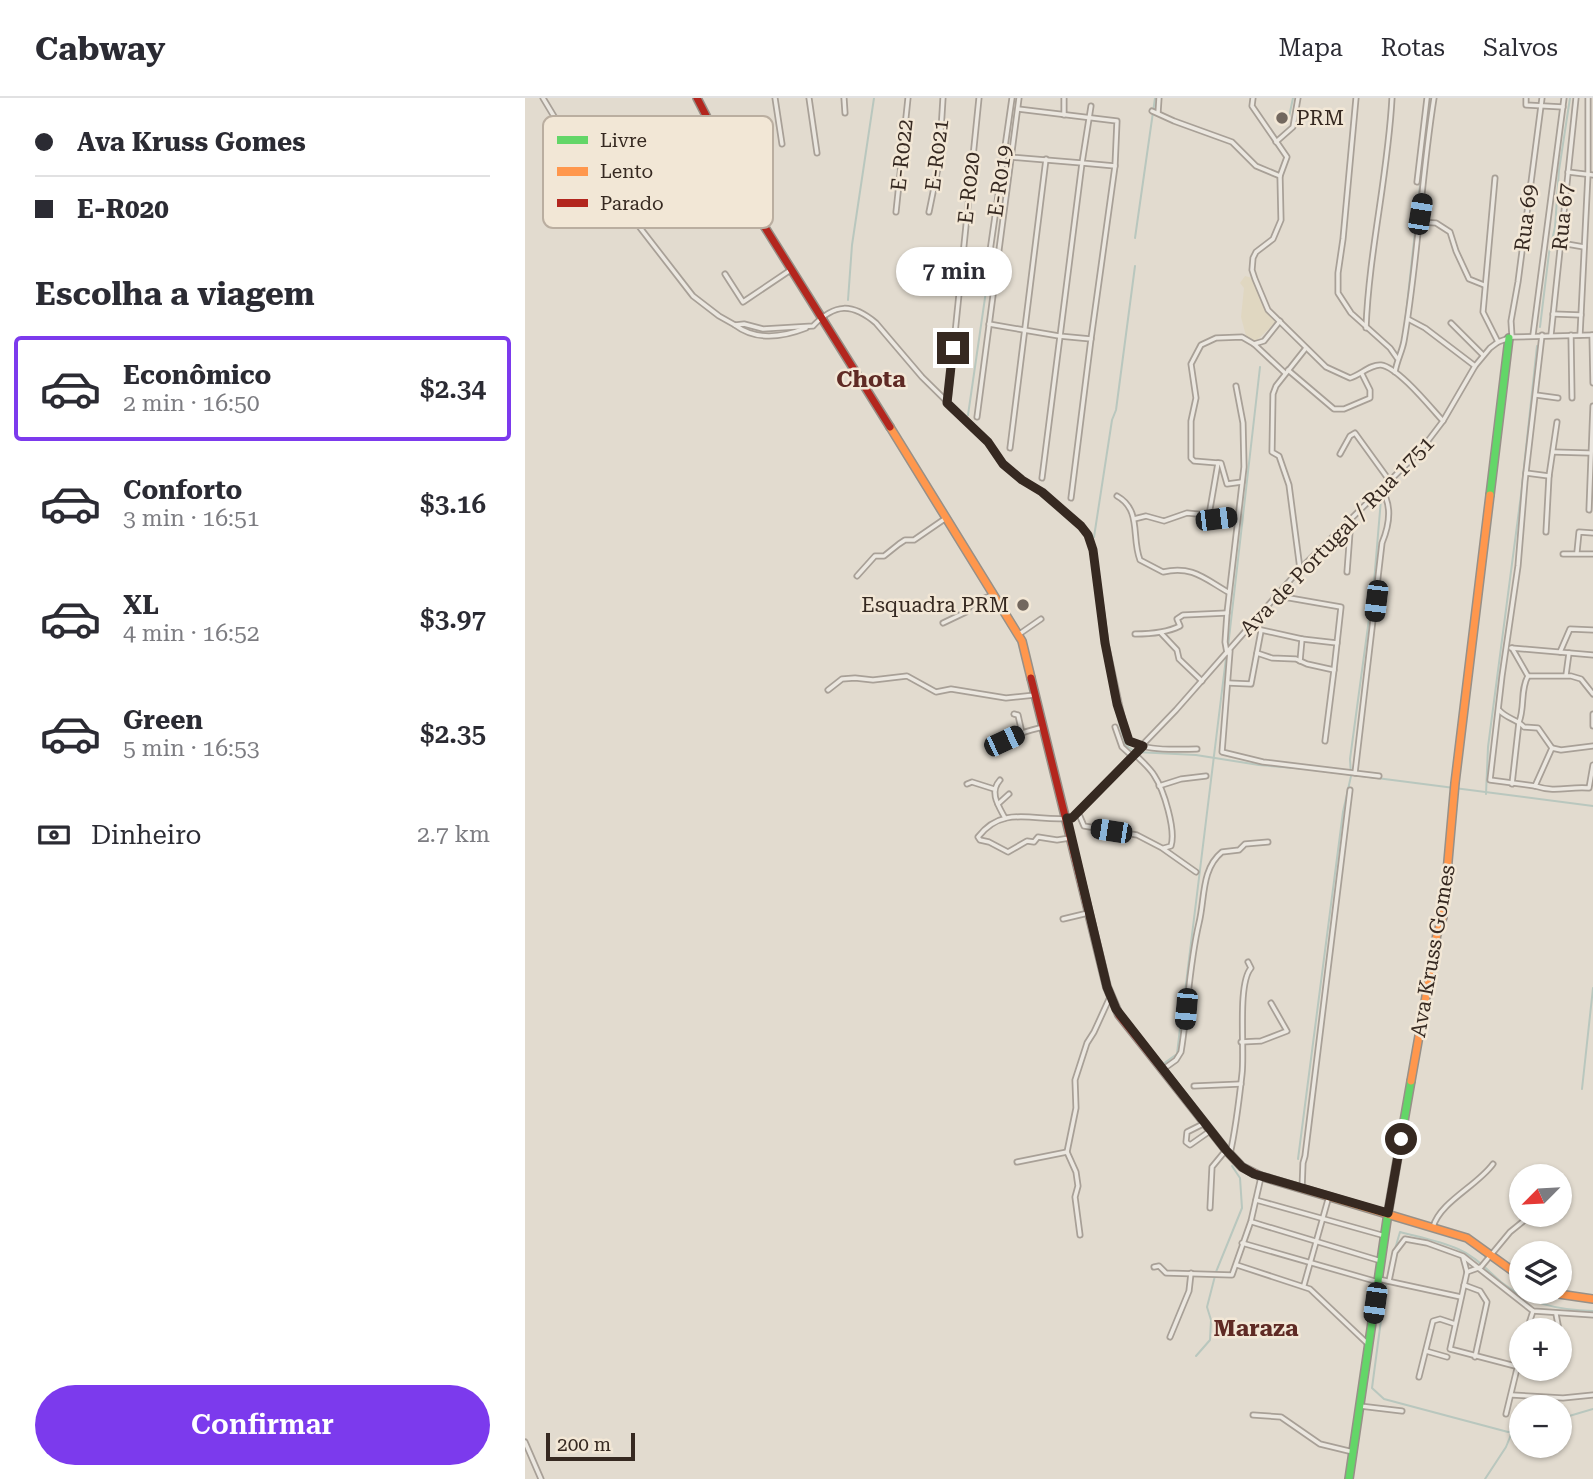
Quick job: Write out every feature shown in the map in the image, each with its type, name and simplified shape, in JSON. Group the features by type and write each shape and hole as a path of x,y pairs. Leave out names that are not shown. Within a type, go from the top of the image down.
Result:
{"main road":[{"path":"697,98 706,116"},
{"path":"764,228 1018,635 1067,818 1110,996 1116,1009 1210,1131 1248,1171 1467,1238 1509,1267"},
{"name":"Ava Kruss Gomes","path":"1349,1479 1369,1345 1383,1281 1381,1261 1388,1213 1435,947 1443,918 1455,783 1510,337"},
{"path":"1572,1296 1593,1299"}],"street":[{"path":"543,98 554,116"},
{"path":"775,98 782,144"},
{"path":"809,98 817,153"},
{"path":"843,98 845,113"},
{"name":"E-R022","path":"896,212 908,98"},
{"name":"E-R021","path":"929,212 939,163 943,98"},
{"name":"E-R020","path":"947,403 979,98"},
{"name":"E-R019","path":"988,265 1011,98"},
{"path":"977,417 1019,98"},
{"path":"1063,115 1064,98"},
{"path":"1158,113 1159,98"},
{"path":"1253,98 1252,106 1287,158 1280,176 1281,220 1273,239 1256,252 1252,270 1266,306 1326,367 1350,378 1377,365 1395,372 1443,421"},
{"path":"1276,142 1293,127 1298,98"},
{"path":"1356,98 1338,273 1339,293 1345,306 1390,348 1397,358"},
{"path":"1366,328 1370,273 1389,148 1392,98"},
{"path":"1417,182 1427,98"},
{"path":"1395,372 1397,358 1403,348 1434,98"},
{"path":"1526,98 1526,105 1563,107"},
{"name":"Rua 69","path":"1510,337 1542,98"},
{"path":"1533,335 1564,98"},
{"name":"Rua 67","path":"1551,335 1576,98"},
{"path":"1580,335 1590,174 1588,98"},
{"path":"1042,478 1091,106"},
{"path":"1018,109 1117,121 1115,166 1071,498"},
{"path":"1152,111 1232,142 1257,166 1280,176"},
{"path":"1010,157 1115,166"},
{"path":"1010,448 1046,159"},
{"path":"1568,172 1590,174"},
{"path":"1495,178 1483,316 1498,342"},
{"path":"1420,222 1436,223 1450,232 1469,279 1484,285"},
{"path":"640,228 693,296 735,325 771,329 813,326 821,318 841,307 864,314 876,323 947,403 988,442 1003,464 1042,492 1088,535 1093,550 1105,643 1121,723 1129,741 1173,750 1197,749"},
{"path":"1561,243 1584,247"},
{"path":"725,274 743,302 792,270"},
{"path":"1553,314 1581,315"},
{"path":"1407,318 1425,328 1475,366"},
{"path":"1254,344 1264,341 1280,321"},
{"path":"1451,323 1483,355"},
{"path":"989,324 1091,339"},
{"path":"1542,335 1514,586 1510,648 1490,780 1556,791 1576,787 1589,788 1593,765"},
{"path":"1571,335 1573,398"},
{"path":"1593,335 1593,383"},
{"name":"Ava de Portugal / Rua 1751","path":"1067,818 1072,818 1134,756 1300,569 1421,450 1443,421 1483,355 1498,342 1510,337 1593,335"},
{"path":"1242,482 1227,484 1221,463 1194,461 1191,458 1191,421 1196,398 1191,364 1201,345 1216,338 1242,337 1254,344 1284,373 1334,409 1344,409 1370,398 1369,388 1362,374"},
{"path":"1300,569 1289,485 1279,456 1272,452 1273,394 1284,373 1306,348"},
{"path":"1236,386 1243,423 1242,482 1227,612 1225,642 1229,651 1228,683 1221,747 1224,753 1263,762 1379,776"},
{"path":"1536,396 1558,398"},
{"path":"1589,510 1593,406"},
{"path":"1546,532 1549,476 1557,422"},
{"path":"1339,454 1350,436 1355,433 1389,480"},
{"path":"1553,452 1590,453"},
{"path":"1209,515 1218,463"},
{"path":"1526,473 1549,476"},
{"path":"1355,773 1361,702 1372,642 1381,552 1387,528 1388,500 1380,488"},
{"path":"1117,496 1129,505 1135,519 1140,560 1163,572 1176,569 1205,577 1229,593"},
{"path":"1135,519 1146,516 1164,521 1187,513 1209,515 1216,519 1237,516"},
{"path":"857,576 875,556 884,556 905,540 914,540 946,518"},
{"path":"1346,522 1350,531 1347,572"},
{"path":"1577,552 1579,531 1593,533"},
{"path":"1563,554 1593,554"},
{"path":"943,622 966,612 973,602 993,595"},
{"path":"1278,596 1341,607 1325,741"},
{"path":"1135,634 1161,633 1180,626 1177,619 1183,615 1227,612"},
{"path":"1018,635 1041,619"},
{"path":"1248,627 1302,639 1337,643"},
{"path":"1560,652 1570,629 1593,630"},
{"path":"1228,683 1251,684 1261,631"},
{"path":"1161,633 1177,650 1179,659 1202,681"},
{"path":"1300,661 1302,639"},
{"path":"1510,648 1593,655"},
{"path":"1510,648 1528,676 1519,722 1512,784"},
{"path":"1257,653 1334,670"},
{"path":"1566,676 1569,653"},
{"path":"828,690 842,679 873,680 907,676 936,692 949,689 1006,698 1035,695"},
{"path":"1528,676 1566,676 1581,679 1593,694"},
{"path":"1499,710 1506,718 1519,722 1524,727 1538,727 1552,748 1561,750 1593,746"},
{"path":"1014,713 1018,715 1023,733"},
{"path":"1593,714 1593,726"},
{"path":"998,747 1004,741 1043,727"},
{"path":"1115,727 1122,747 1151,772 1159,786 1170,817 1173,836 1171,846 1162,848"},
{"path":"1535,786 1552,748"},
{"path":"1159,786 1181,779 1206,776"},
{"path":"1000,780 994,789 1005,818"},
{"path":"967,785 972,782 994,789"},
{"path":"1302,1189 1303,1163 1350,790"},
{"path":"998,804 1009,794"},
{"path":"1078,812 1084,827 1137,835 1162,848 1196,872"},
{"path":"1067,818 998,819 982,831 978,839 1008,852 1024,842 1034,842 1038,837 1056,840 1071,838"},
{"path":"1162,1070 1176,1060 1181,1052 1193,945 1211,866 1222,852 1240,850 1245,844 1268,842"},
{"path":"1063,919 1089,913"},
{"path":"1210,1209 1212,1167 1228,1152 1236,1129 1241,1084 1245,979 1251,968 1248,962"},
{"path":"1080,1235 1075,1197 1076,1172 1067,1152 1076,1108 1075,1080 1079,1061 1110,996"},
{"path":"1241,1042 1261,1041 1286,1031 1271,1003"},
{"path":"1103,1011 1116,1009"},
{"path":"1194,1086 1241,1084"},
{"path":"1205,1123 1187,1132 1186,1142 1196,1143 1210,1131"},
{"path":"1017,1162 1067,1152"},
{"path":"1433,1227 1439,1212 1483,1176 1493,1164"},
{"path":"1154,1267 1159,1266 1166,1273 1231,1276 1251,1222 1261,1177"},
{"path":"1304,1285 1329,1196"},
{"path":"1256,1200 1385,1236"},
{"path":"1251,1222 1381,1261"},
{"path":"1467,1272 1481,1266 1516,1227"},
{"path":"1383,1281 1395,1252 1405,1239 1427,1242 1481,1266 1505,1291 1533,1311 1593,1315"},
{"path":"1242,1242 1309,1263 1410,1288 1461,1297"},
{"path":"1463,1256 1467,1272 1450,1349 1509,1365"},
{"path":"1237,1265 1304,1285 1369,1345"},
{"path":"1170,1337 1189,1291 1191,1273"},
{"path":"1464,1285 1480,1291 1487,1302 1475,1357"},
{"path":"1531,1318 1533,1311"},
{"path":"1556,1314 1557,1318"},
{"path":"1419,1377 1433,1321 1440,1319 1455,1324"},
{"path":"1426,1351 1447,1357"},
{"path":"1512,1395 1515,1381"},
{"path":"1572,1397 1593,1395"},
{"path":"1506,1414 1509,1404"},
{"path":"1360,1406 1402,1411"},
{"path":"1253,1415 1281,1418 1320,1444 1353,1452"},
{"path":"525,1442 541,1479"}],"shaded area":[{"path":"1245,276 1252,278 1262,304 1277,321 1254,343 1246,336 1241,317 1244,288 1240,283"}],"waterway":[{"path":"848,300 852,245 874,98"},
{"path":"968,415 1014,98"},
{"path":"1135,238 1155,98"},
{"path":"1289,117 1293,98"},
{"path":"1416,220 1430,98"},
{"path":"1540,327 1570,98"},
{"path":"1404,333 1416,222"},
{"path":"1094,537 1112,420 1116,410 1135,266"},
{"path":"1486,794 1488,747 1521,495 1537,346"},
{"path":"1228,647 1260,367"},
{"path":"1298,1159 1343,812 1351,776 1350,759 1374,582 1381,499"},
{"path":"1184,1000 1226,658"},
{"path":"1111,692 1125,745 1136,752 1196,755 1593,806"},
{"path":"1582,1089 1593,988"},
{"path":"1163,1064 1177,1054 1183,1003"},
{"path":"1196,1356 1210,1340 1211,1320 1207,1307 1216,1272 1242,1208 1240,1178 1232,1166"},
{"path":"1395,1249 1400,1232 1444,1244 1470,1255 1501,1282 1533,1301 1556,1307 1593,1311"},
{"path":"1391,1261 1372,1388 1384,1399 1509,1432"},
{"path":"1572,1415 1593,1409"},
{"path":"1485,1479 1509,1440"}],"traffic: fast":[{"path":"1490,495 1509,338"},
{"path":"1349,1479 1388,1213 1411,1081"}],"traffic: slow":[{"path":"890,427 1022,641 1031,678"},
{"path":"1411,1081 1437,934 1443,917 1455,783 1490,495"},
{"path":"1260,1176 1467,1238 1509,1268"},
{"path":"1572,1296 1593,1299"}],"traffic: jam":[{"path":"697,98 706,116"},
{"path":"765,228 890,427"},
{"path":"1031,678 1107,987 1119,1015 1226,1150 1242,1167 1260,1176"}],"place":[{"name":"PRM","path":"1282,118"},
{"name":"Esquadra PRM","path":"1023,605"}],"district":[{"name":"Chota","path":"871,379"},
{"name":"Maraza","path":"1256,1328"}],"route":[{"path":"953,348 947,403 988,442 1003,464 1042,492 1088,535 1093,550 1105,643 1121,723 1129,741 1143,746 1072,818 1067,818 1107,987 1119,1016 1226,1150 1242,1167 1254,1174 1388,1213 1401,1139"}]}
